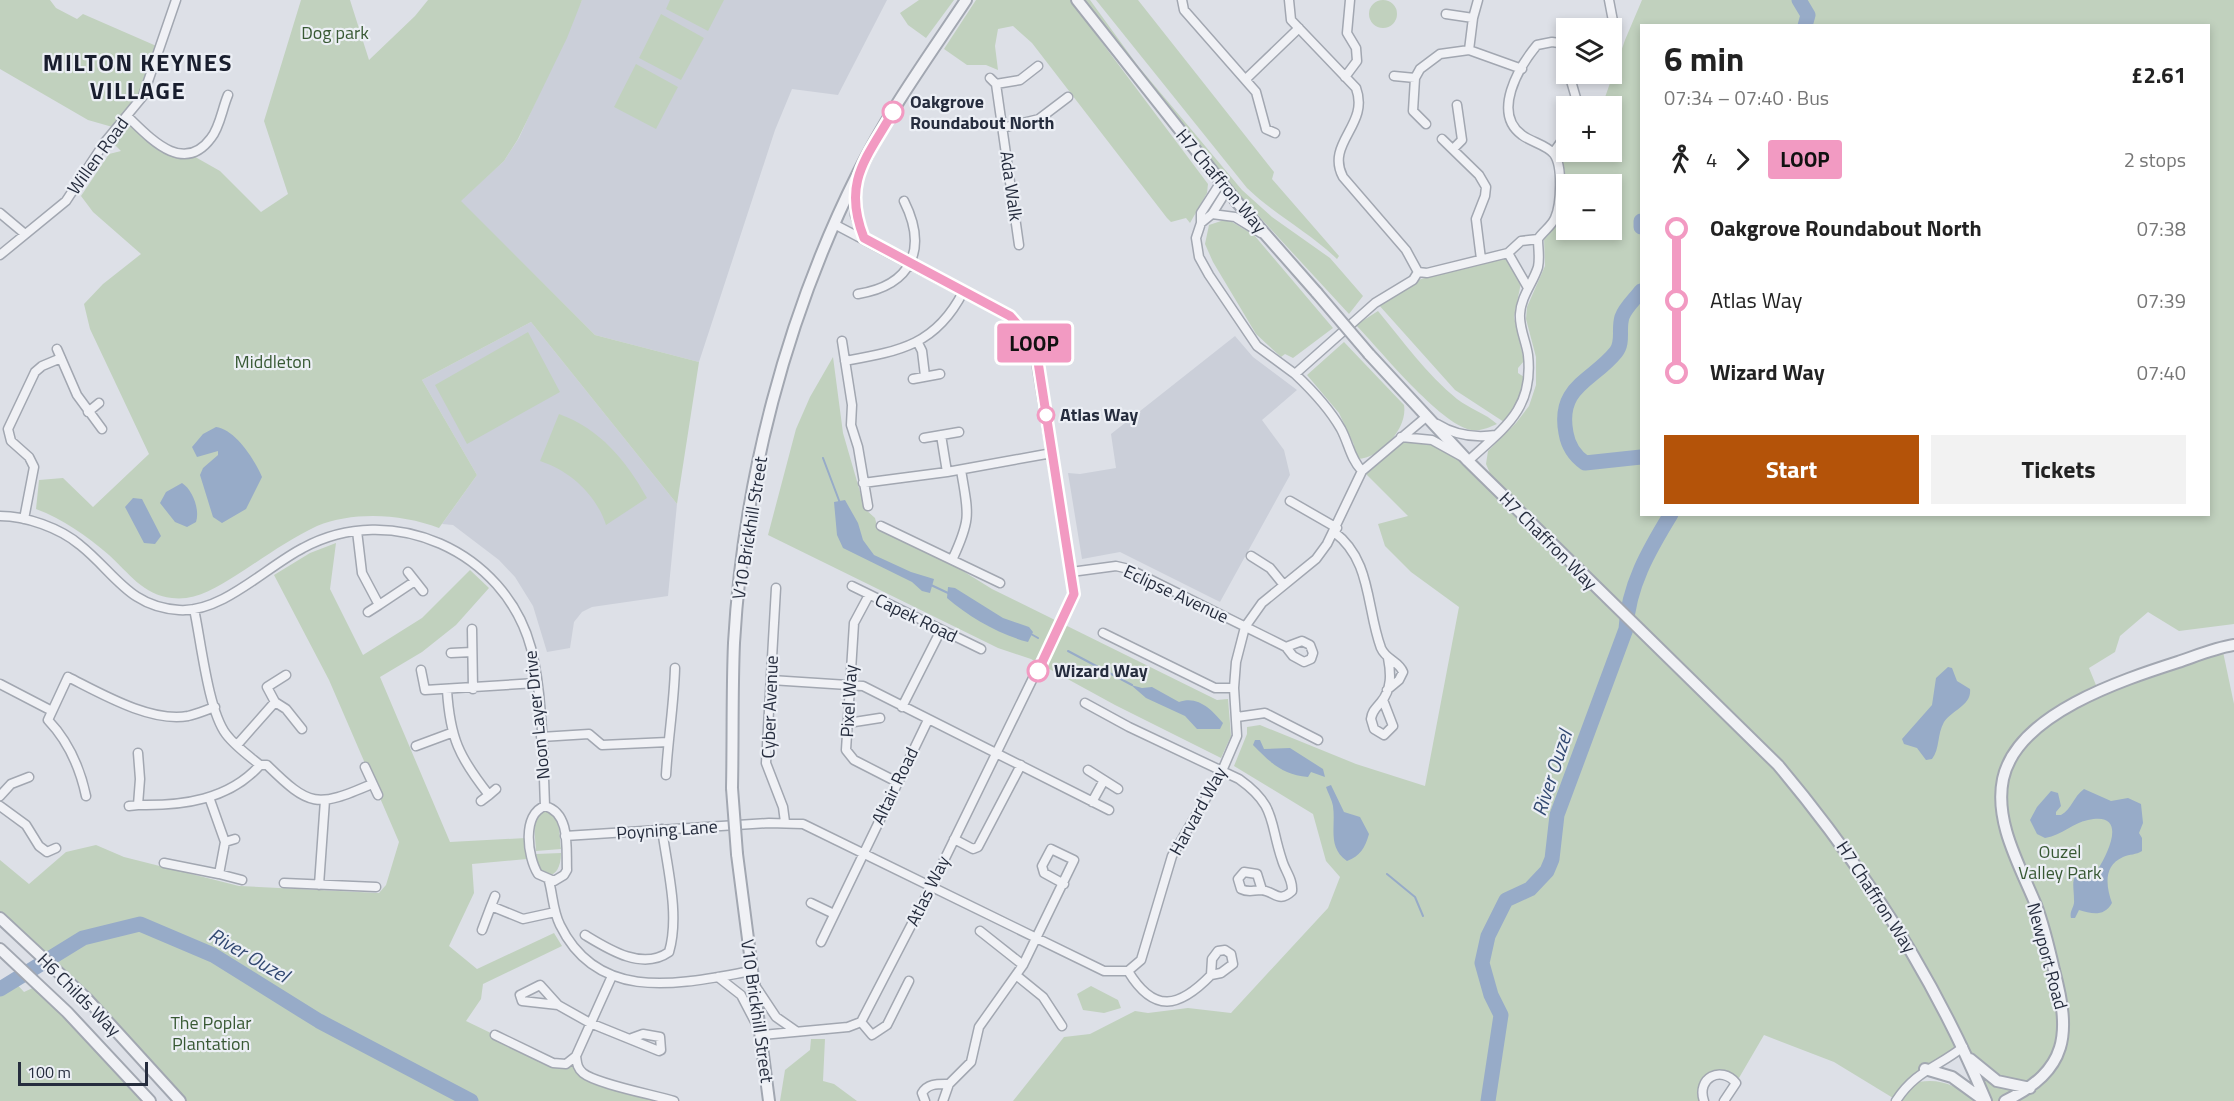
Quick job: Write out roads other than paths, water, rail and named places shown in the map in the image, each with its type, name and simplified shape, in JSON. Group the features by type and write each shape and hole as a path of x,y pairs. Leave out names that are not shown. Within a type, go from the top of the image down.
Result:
{"street":[{"name":"Willen Road","path":"0,255 70,196 105,142 147,88 176,0"},
{"name":"V10 Brickhill Street","path":"769,1101 737,854 732,788 733,681 738,597 749,512 790,340 834,224 857,176 927,59 966,0"},
{"name":"H7 Chaffron Way","path":"1077,0 1224,186 1426,417 1658,650 1778,765 1834,834 1892,920 1966,1052 1986,1101"},
{"path":"1182,0 1184,10 1256,92 1263,132 1275,133"},
{"path":"1289,0 1292,20 1356,88 1360,106 1339,151 1338,168 1343,177 1406,250 1418,272"},
{"path":"1346,77 1357,61 1356,48 1347,33 1350,0"},
{"path":"1469,50 1478,0"},
{"path":"1609,0 1612,18"},
{"path":"1446,14 1473,18"},
{"path":"1246,79 1299,28"},
{"path":"1418,272 1427,273 1508,253 1521,241 1538,239 1548,230 1556,216 1560,174 1553,153 1522,135 1509,122 1507,107 1522,69 1537,45 1556,43"},
{"path":"1426,124 1413,111 1415,78 1420,69 1440,54 1469,50 1522,69"},
{"name":"Ada Walk","path":"1019,245 993,81 1020,80 1038,66"},
{"path":"1394,76 1415,78"},
{"path":"127,116 162,149 185,153 202,147 212,138 228,95"},
{"name":"Ada Walk","path":"1002,128 1039,119 1068,97"},
{"path":"1454,149 1462,140 1457,105"},
{"path":"1442,139 1479,175 1486,187 1476,219 1481,259"},
{"path":"1553,153 1556,149"},
{"path":"857,176 855,215 864,238"},
{"path":"1201,223 1212,214 1224,186"},
{"path":"1224,186 1202,213 1196,238 1198,257 1257,346 1295,374 1327,408 1342,431 1350,455 1362,471 1426,417 1461,435 1480,438 1496,435"},
{"path":"858,294 886,287 899,277 909,262 914,250 916,235 914,222 904,201"},
{"path":"0,213 26,234"},
{"path":"1212,214 1235,217 1267,236"},
{"name":"Atlas Way","path":"834,224 1010,316 1033,342 1074,594 931,887 861,1022"},
{"path":"1401,437 1432,440 1466,459 1496,435 1518,412 1528,387 1527,352 1520,316 1527,286 1538,265 1538,239"},
{"path":"1508,253 1527,286"},
{"path":"1295,374 1386,295 1413,280 1418,272"},
{"path":"845,361 891,353 918,343 944,323 963,292"},
{"path":"842,341 852,405 851,425 858,447 868,506"},
{"path":"918,343 922,351 925,376"},
{"path":"57,349 88,412 102,429"},
{"path":"24,519 34,467 29,457 11,441 8,429 35,372 42,366 61,358"},
{"path":"912,379 940,374"},
{"path":"88,412 99,403"},
{"path":"924,438 959,432"},
{"path":"941,435 947,472"},
{"path":"863,483 961,470 1052,453"},
{"path":"953,558 966,529 968,515 961,470"},
{"name":"Harvard Way","path":"1128,971 1141,960 1172,856 1222,771 1237,736 1234,688 1236,662 1245,627 1262,603 1316,559 1336,530 1362,471"},
{"path":"1290,501 1336,530 1348,543 1361,568 1375,627 1382,650 1388,658 1391,679 1383,700"},
{"name":"Noon Layer Drive","path":"0,516 24,519 78,543 126,591 142,602 159,608 194,609 223,598 303,548 334,536 357,531 385,528 426,537 457,550 486,573 502,590 523,625 531,647 541,737 545,806"},
{"path":"882,526 953,558 1000,583"},
{"path":"357,531 362,573 379,605"},
{"path":"1251,556 1270,568 1283,584"},
{"name":"Eclipse Avenue","path":"1071,572 1116,566 1129,569 1286,647"},
{"path":"408,572 423,591"},
{"path":"368,612 415,581"},
{"name":"Capek Road","path":"852,586 981,649"},
{"name":"Cyber Avenue","path":"776,588 766,763 783,807 785,822"},
{"name":"Pixel Way","path":"869,595 854,623 846,750 854,759 897,782"},
{"path":"194,609 214,706 224,729 237,745 260,765 267,765 302,796 325,800 372,784"},
{"path":"472,629 473,689"},
{"path":"902,707 940,630"},
{"path":"1103,633 1215,688 1234,688"},
{"name":"Newport Road","path":"2005,1101 2030,1088 2050,1070 2058,1057 2064,1030 2063,1005 2044,930 2006,830 2003,782 2012,756 2026,739 2057,715 2091,694 2149,671 2234,645"},
{"path":"451,653 472,652"},
{"path":"666,775 668,742 674,707 675,668"},
{"path":"421,669 425,690 473,689 536,683"},
{"path":"286,675 267,687 275,702 286,709 302,729"},
{"path":"86,796 76,762 57,729 48,720 68,677 111,698 166,717 188,716 214,706"},
{"path":"771,680 863,686 1109,810"},
{"path":"0,684 52,711"},
{"path":"447,690 451,733 468,768 492,792 481,801"},
{"path":"237,745 275,702"},
{"path":"1085,703 1252,788 1266,803 1282,860 1292,884 1292,891 1285,897 1277,898 1262,890"},
{"path":"1237,717 1265,713 1318,740"},
{"path":"848,723 880,718"},
{"name":"Altair Road","path":"821,942 862,852 928,720"},
{"path":"416,746 451,733"},
{"path":"541,737 589,734 602,745 668,742"},
{"path":"138,753 140,779 133,806 170,805 228,791 250,777 260,765"},
{"path":"954,839 973,849 978,846 1021,765"},
{"path":"365,767 378,795"},
{"path":"1088,771 1118,789"},
{"path":"0,796 12,784 29,777"},
{"path":"1092,802 1103,782"},
{"path":"209,797 225,842 219,874"},
{"path":"319,885 325,800"},
{"path":"0,806 26,825 39,846 47,852 56,848"},
{"name":"Noon Layer Drive","path":"545,806 555,810 562,818 567,870 560,879 549,881 537,874 534,868 529,826 534,812 545,806"},
{"name":"Poyning Lane","path":"565,836 785,822 803,824 931,887"},
{"path":"585,935 612,952 630,957 648,959 669,952 673,939 673,916 662,830"},
{"path":"225,842 235,838"},
{"path":"164,863 242,880"},
{"name":"Noon Layer Drive","path":"549,881 555,912 571,943 594,964 612,976 653,985 752,970"},
{"path":"284,883 376,887"},
{"path":"943,1101 949,1084 971,1062 979,1027 1023,965 1064,884"},
{"path":"931,887 1104,971 1128,971 1138,988 1150,999 1167,1002 1182,999 1196,990 1211,975"},
{"path":"482,930 495,896"},
{"path":"811,903 834,914"},
{"path":"491,906 524,919 555,912"},
{"name":"H6 Childs Way","path":"3,920 87,999 180,1101"},
{"path":"980,931 1023,965"},
{"name":"H6 Childs Way","path":"0,949 67,1012 150,1101"},
{"path":"1016,975 1043,997 1062,1026"},
{"path":"495,1035 553,1063 566,1064 576,1056 612,976"},
{"path":"718,976 741,995 762,1035 848,1027 861,1022 872,1035 887,1025 909,981"},
{"path":"754,984 777,1017 796,1031"},
{"path":"558,1005 590,1023 632,1038"},
{"path":"1896,1101 1907,1085 1925,1070 1966,1052 1997,1081 2030,1088"},
{"path":"576,1056 577,1065 587,1076 675,1101"},
{"path":"1925,1070 1952,1077 1986,1101"},
{"path":"1704,1101 1701,1094 1703,1083 1711,1076 1722,1074 1729,1076 1736,1083 1724,1101"},
{"path":"925,1101 922,1093 925,1089 931,1085 949,1084"}],"water":[{"path":"216,427 237,439 255,462 262,477 246,509 222,523 213,517 200,475 203,468 218,455 218,451 197,457 192,447 203,434"},
{"path":"182,483 192,495 197,512 196,522 187,527 175,522 160,503 166,492"},
{"path":"133,498 142,499 161,536 155,544 144,543 125,507"},
{"path":"845,500 858,523 863,540 874,555 911,572 934,579 930,593 922,591 912,582 843,548 837,535 834,502"},
{"path":"948,587 955,588 1003,618 1029,627 1033,632 1028,642 996,630 965,612 947,598"},
{"path":"1948,667 1952,668 1957,681 1970,689 1970,695 1965,703 1944,722 1935,755 1932,759 1926,760 1917,748 1904,744 1902,739 1932,705 1936,678"},
{"path":"1131,685 1142,688 1152,687 1179,702 1192,700 1198,702 1223,723 1220,729 1197,729 1185,716 1146,698"},
{"path":"1255,740 1260,740 1264,749 1290,748 1323,769 1325,777 1311,772 1308,777 1291,774 1271,762 1253,745"},
{"path":"1331,785 1344,812 1360,817 1369,834 1361,851 1347,861 1335,843 1333,806 1326,787"},
{"path":"2084,789 2111,801 2128,798 2141,804 2143,823 2139,833 2142,838 2142,851 2123,857 2112,866 2108,877 2108,890 2112,903 2105,911 2089,913 2079,910 2075,918 2071,918 2074,878 2085,868 2092,871 2098,869 2110,844 2112,827 2108,821 2088,820 2045,838 2037,834 2030,820 2037,807 2051,791 2058,793 2061,806 2056,815 2061,815 2068,810"}],"waterway":[{"name":"River Ouzel","path":"1799,0 1808,15 1806,24"},
{"name":"River Ouzel","path":"1640,292 1622,317 1620,340 1616,352 1572,394 1565,417 1570,446 1585,463 1640,457"},
{"path":"823,458 840,503"},
{"name":"River Ouzel","path":"1488,1101 1501,1015 1491,995 1482,963 1488,936 1506,900 1530,889 1547,871 1552,859 1557,815 1626,629 1635,583 1670,516"},
{"path":"931,585 948,593"},
{"path":"1031,634 1038,638"},
{"path":"1068,651 1132,685"},
{"path":"1387,874 1415,897 1423,916"},
{"name":"River Ouzel","path":"0,989 83,938 140,924 213,955 319,1021 471,1101"}],"place":[{"name":"Oakgrove Roundabout North","path":"893,112"},
{"name":"Atlas Way","path":"1046,415"},
{"name":"Wizard Way","path":"1038,671"}],"district":[{"name":"MILTON KEYNES VILLAGE","path":"138,77"}],"park label":[{"name":"Dog park","path":"335,33"},
{"name":"Middleton","path":"273,362"},
{"name":"Ouzel Valley Park","path":"2060,862"},
{"name":"The Poplar Plantation","path":"211,1033"}]}
